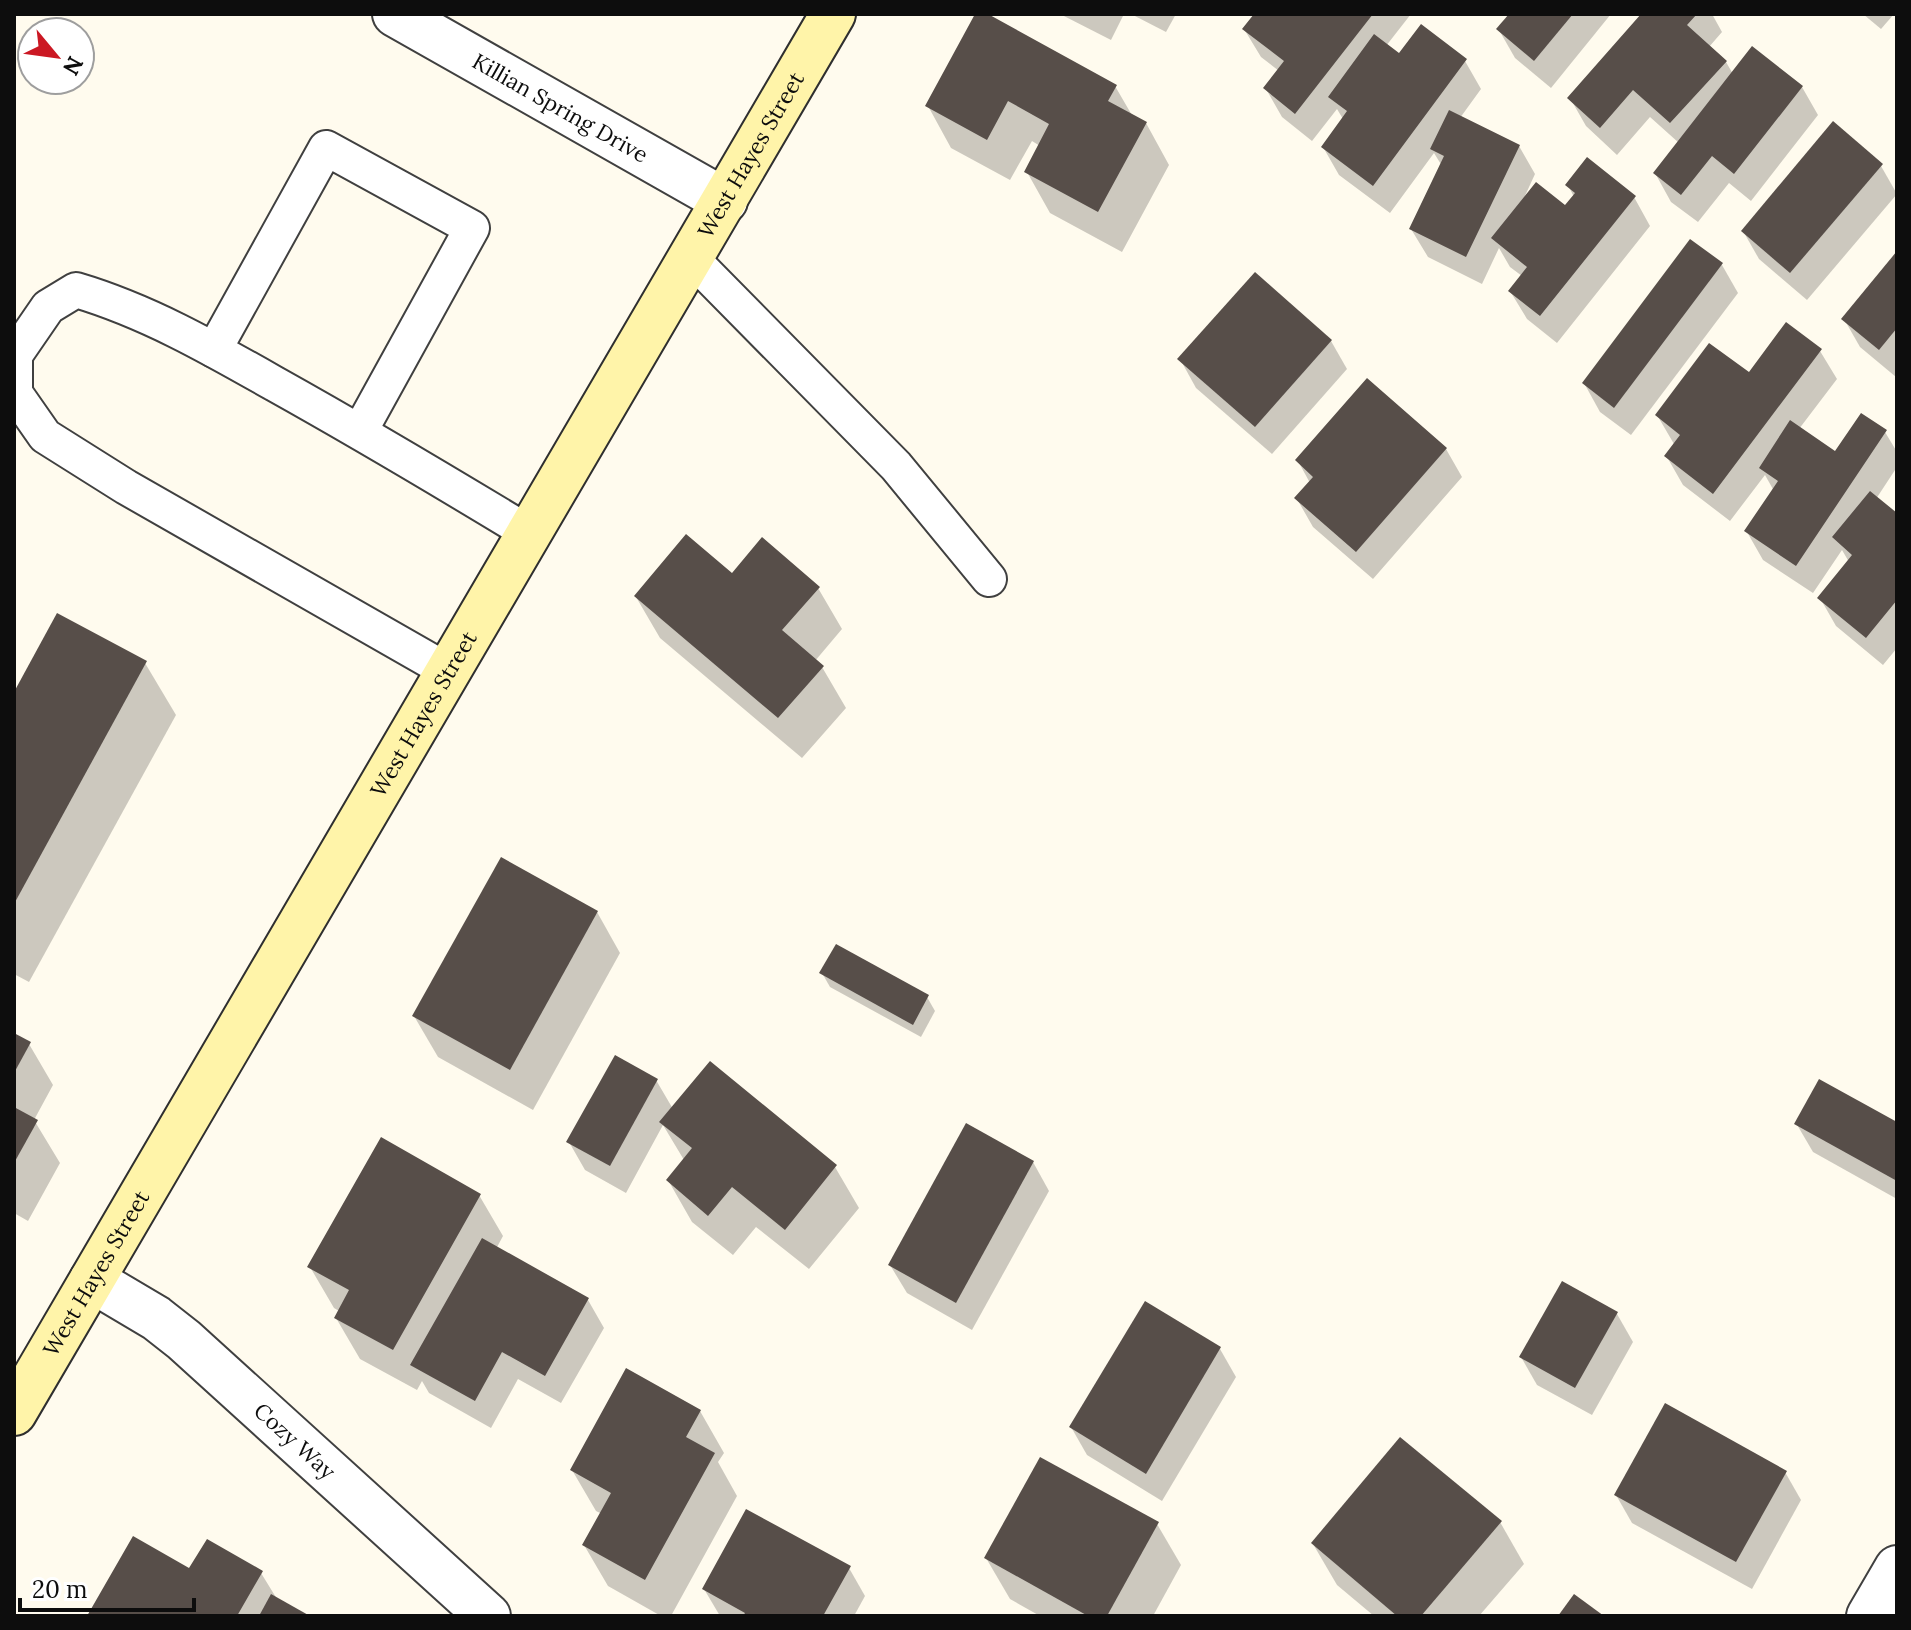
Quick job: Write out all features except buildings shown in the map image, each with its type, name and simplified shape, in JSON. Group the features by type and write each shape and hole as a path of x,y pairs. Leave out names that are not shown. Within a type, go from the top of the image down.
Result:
{"street":[{"name":"Killian Spring Drive","path":"395,14 725,201"},
{"name":"West Hayes Street","path":"14,1413 833,14"},
{"name":"Cozy Way","path":"92,1280 156,1318 184,1340 488,1616"},
{"path":"1869,1616 1897,1568"}],"lane":[{"path":"214,350 326,148 472,228 360,431"},
{"path":"691,258 896,466 989,579"},
{"path":"448,671 126,487 45,436 15,393 15,355 48,307 76,290 121,304 214,350 360,431 529,533"}]}
